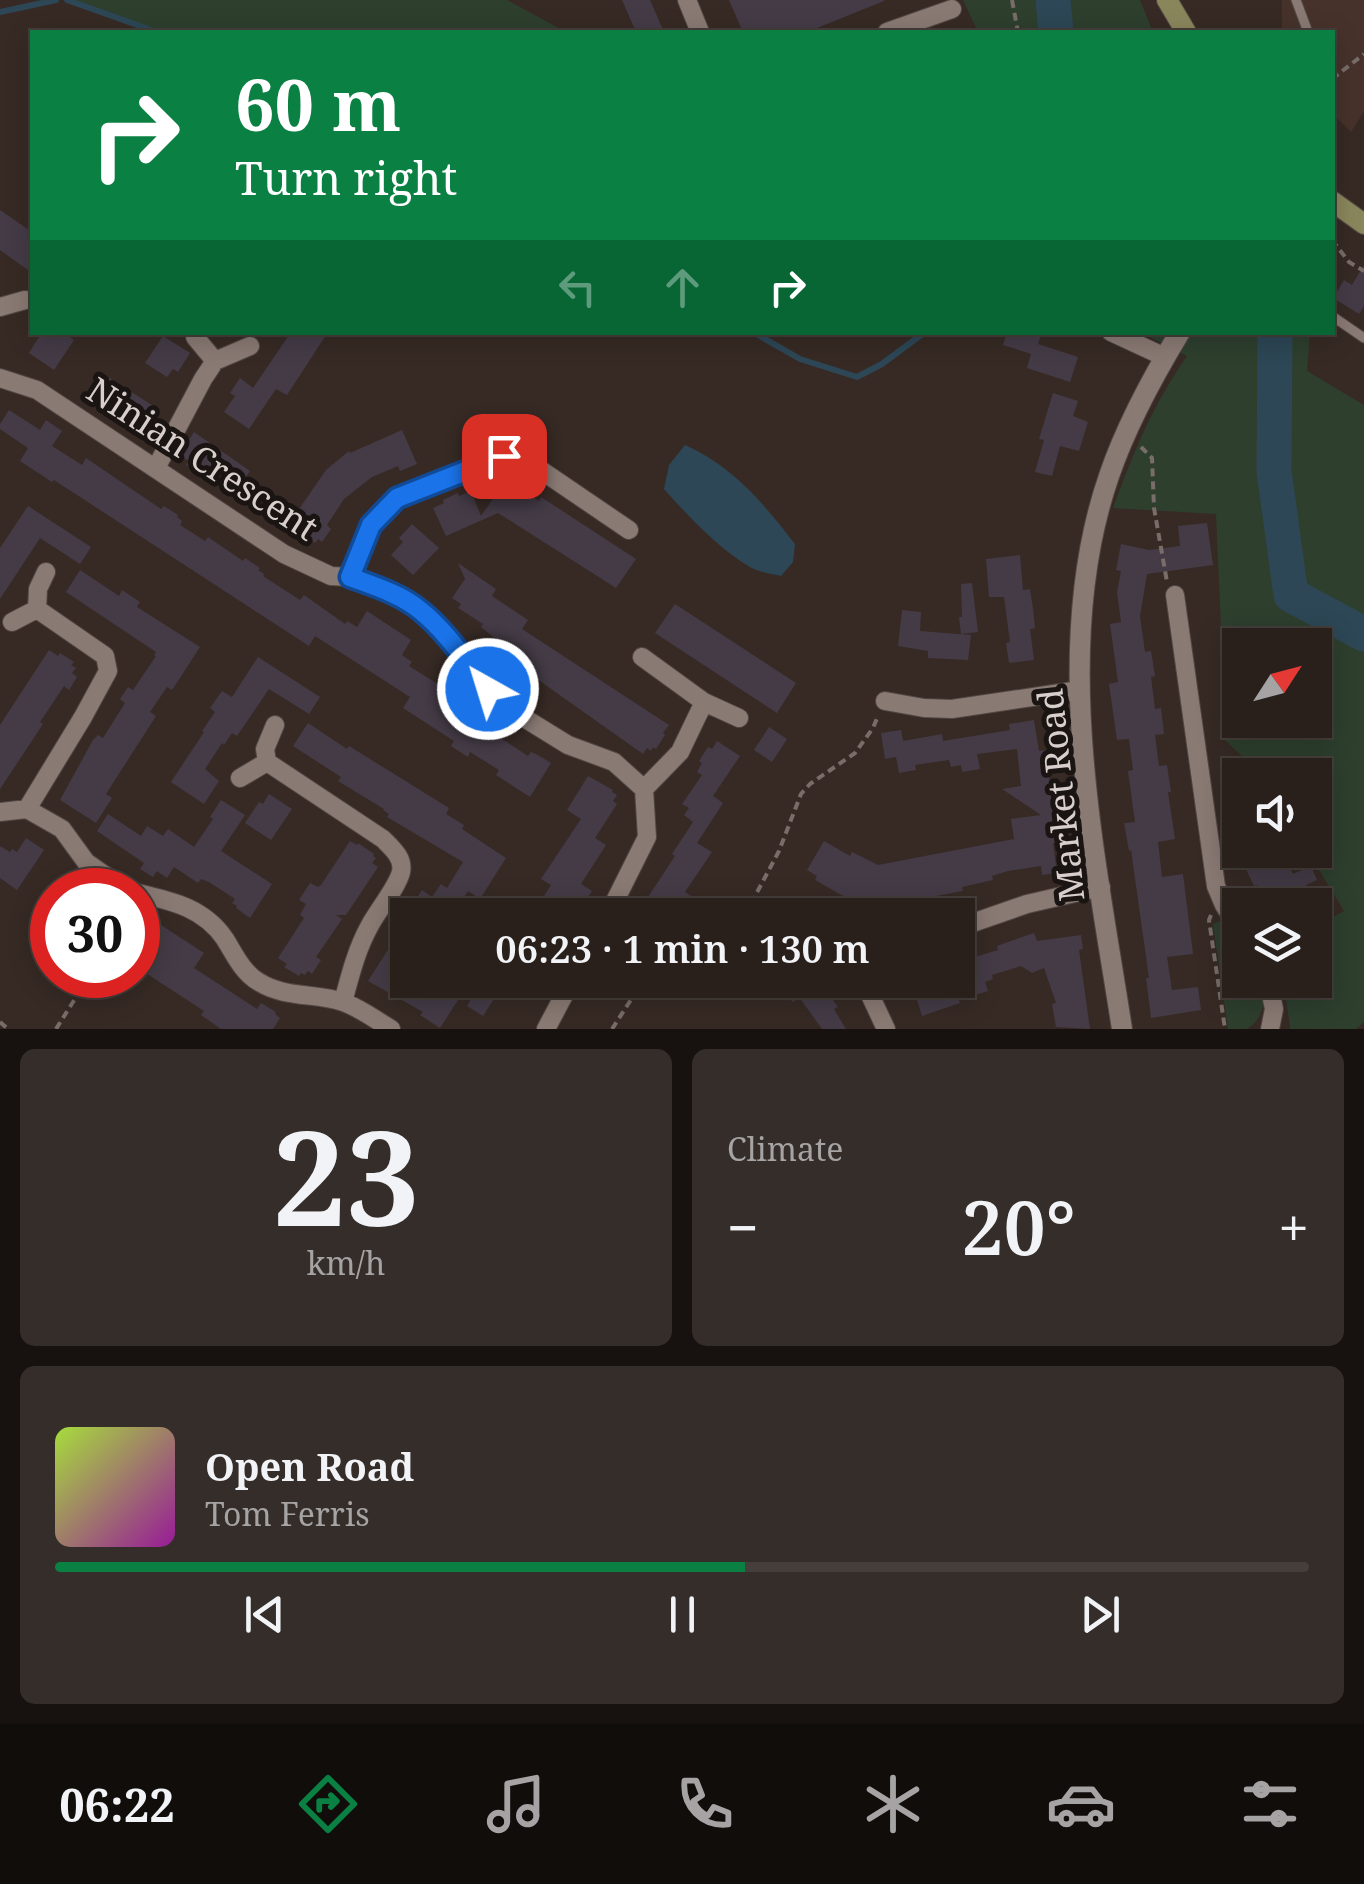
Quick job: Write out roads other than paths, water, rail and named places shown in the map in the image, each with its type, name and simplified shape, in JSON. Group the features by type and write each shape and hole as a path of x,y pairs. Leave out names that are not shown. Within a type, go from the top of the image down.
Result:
{"main road":[{"path":"1168,0 1185,30"},
{"path":"1335,203 1364,224"}],"street":[{"path":"687,0 699,30"},
{"path":"894,30 952,9"},
{"path":"0,307 25,300"},
{"path":"1117,335 1165,357"},
{"name":"Market Road","path":"1122,1029 1081,742 1086,580 1108,478 1126,433 1178,335"},
{"path":"195,338 215,361"},
{"path":"156,468 202,378 215,361 250,346"},
{"name":"Ninian Crescent","path":"0,378 37,390 284,554 331,576 350,577 393,594 419,608 488,689 521,716 568,745 614,762 644,789"},
{"path":"350,577 371,525 397,498 504,456 529,462 629,530"},
{"path":"37,608 38,588 46,572"},
{"path":"1175,595 1216,886 1222,899"},
{"path":"12,622 37,608"},
{"path":"27,809 108,671 104,656 37,608"},
{"path":"642,657 704,702 738,718"},
{"path":"883,706 952,709 1080,690"},
{"path":"617,898 648,837 644,789 680,752 704,702"},
{"path":"275,725 265,749 267,762 384,839 401,861 401,874 357,950 343,1002"},
{"path":"240,778 267,762"},
{"path":"0,812 27,809 62,830 95,868"},
{"path":"975,922 1027,904 1101,888"},
{"path":"160,898 178,902 207,918 258,982 296,995 343,1002 391,1029"},
{"path":"546,1029 562,998"},
{"path":"871,998 886,1029"},
{"path":"1270,1029 1272,998"}],"lane":[{"path":"1296,0 1307,30"},
{"path":"1335,318 1364,338"}],"water":[{"path":"685,445 733,475 795,544 793,562 781,576 757,570 738,559 704,531 664,489 669,465"}],"waterway":[{"path":"0,12 56,0"},
{"path":"67,0 151,30"},
{"path":"1053,0 1056,30"},
{"path":"758,335 800,359 857,377 921,335"},
{"path":"1275,335 1274,471 1291,595 1364,634"}]}
